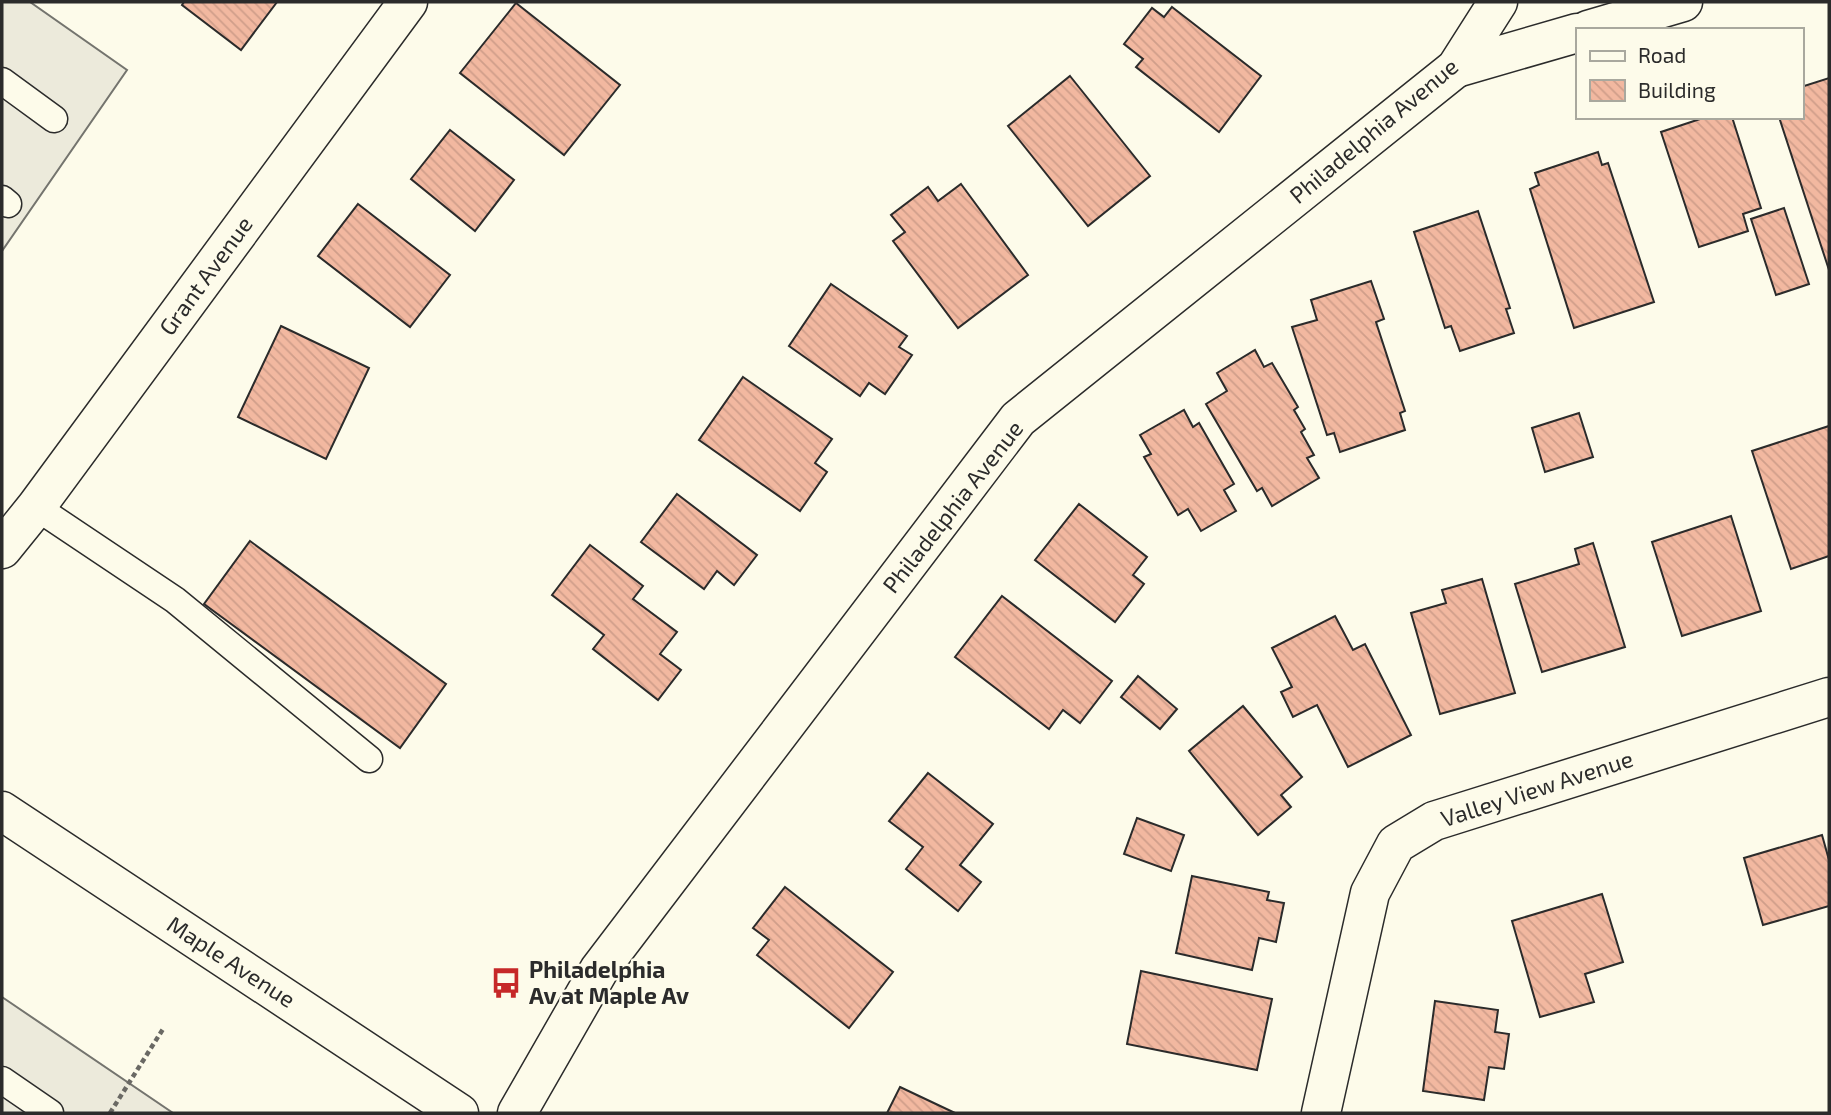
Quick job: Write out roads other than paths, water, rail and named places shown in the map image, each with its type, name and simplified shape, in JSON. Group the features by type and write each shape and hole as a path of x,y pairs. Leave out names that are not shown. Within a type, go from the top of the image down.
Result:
{"street":[{"name":"Grant Avenue","path":"2,549 36,507 408,2"},
{"name":"Philadelphia Avenue","path":"517,1113 600,970 1018,419 1456,68 1498,2"},
{"path":"1595,28 1683,2"},
{"path":"1456,68 1576,33"},
{"name":"Valley View Avenue","path":"1321,1113 1370,893 1396,844 1434,821 1829,697"},
{"name":"Maple Avenue","path":"2,811 459,1113"}],"lane":[{"path":"2,81 54,119"},
{"path":"36,507 174,600 369,760"},
{"path":"2,1080 50,1113"}],"place":[{"name":"Philadelphia Av at Maple Av","path":"506,983"}]}
